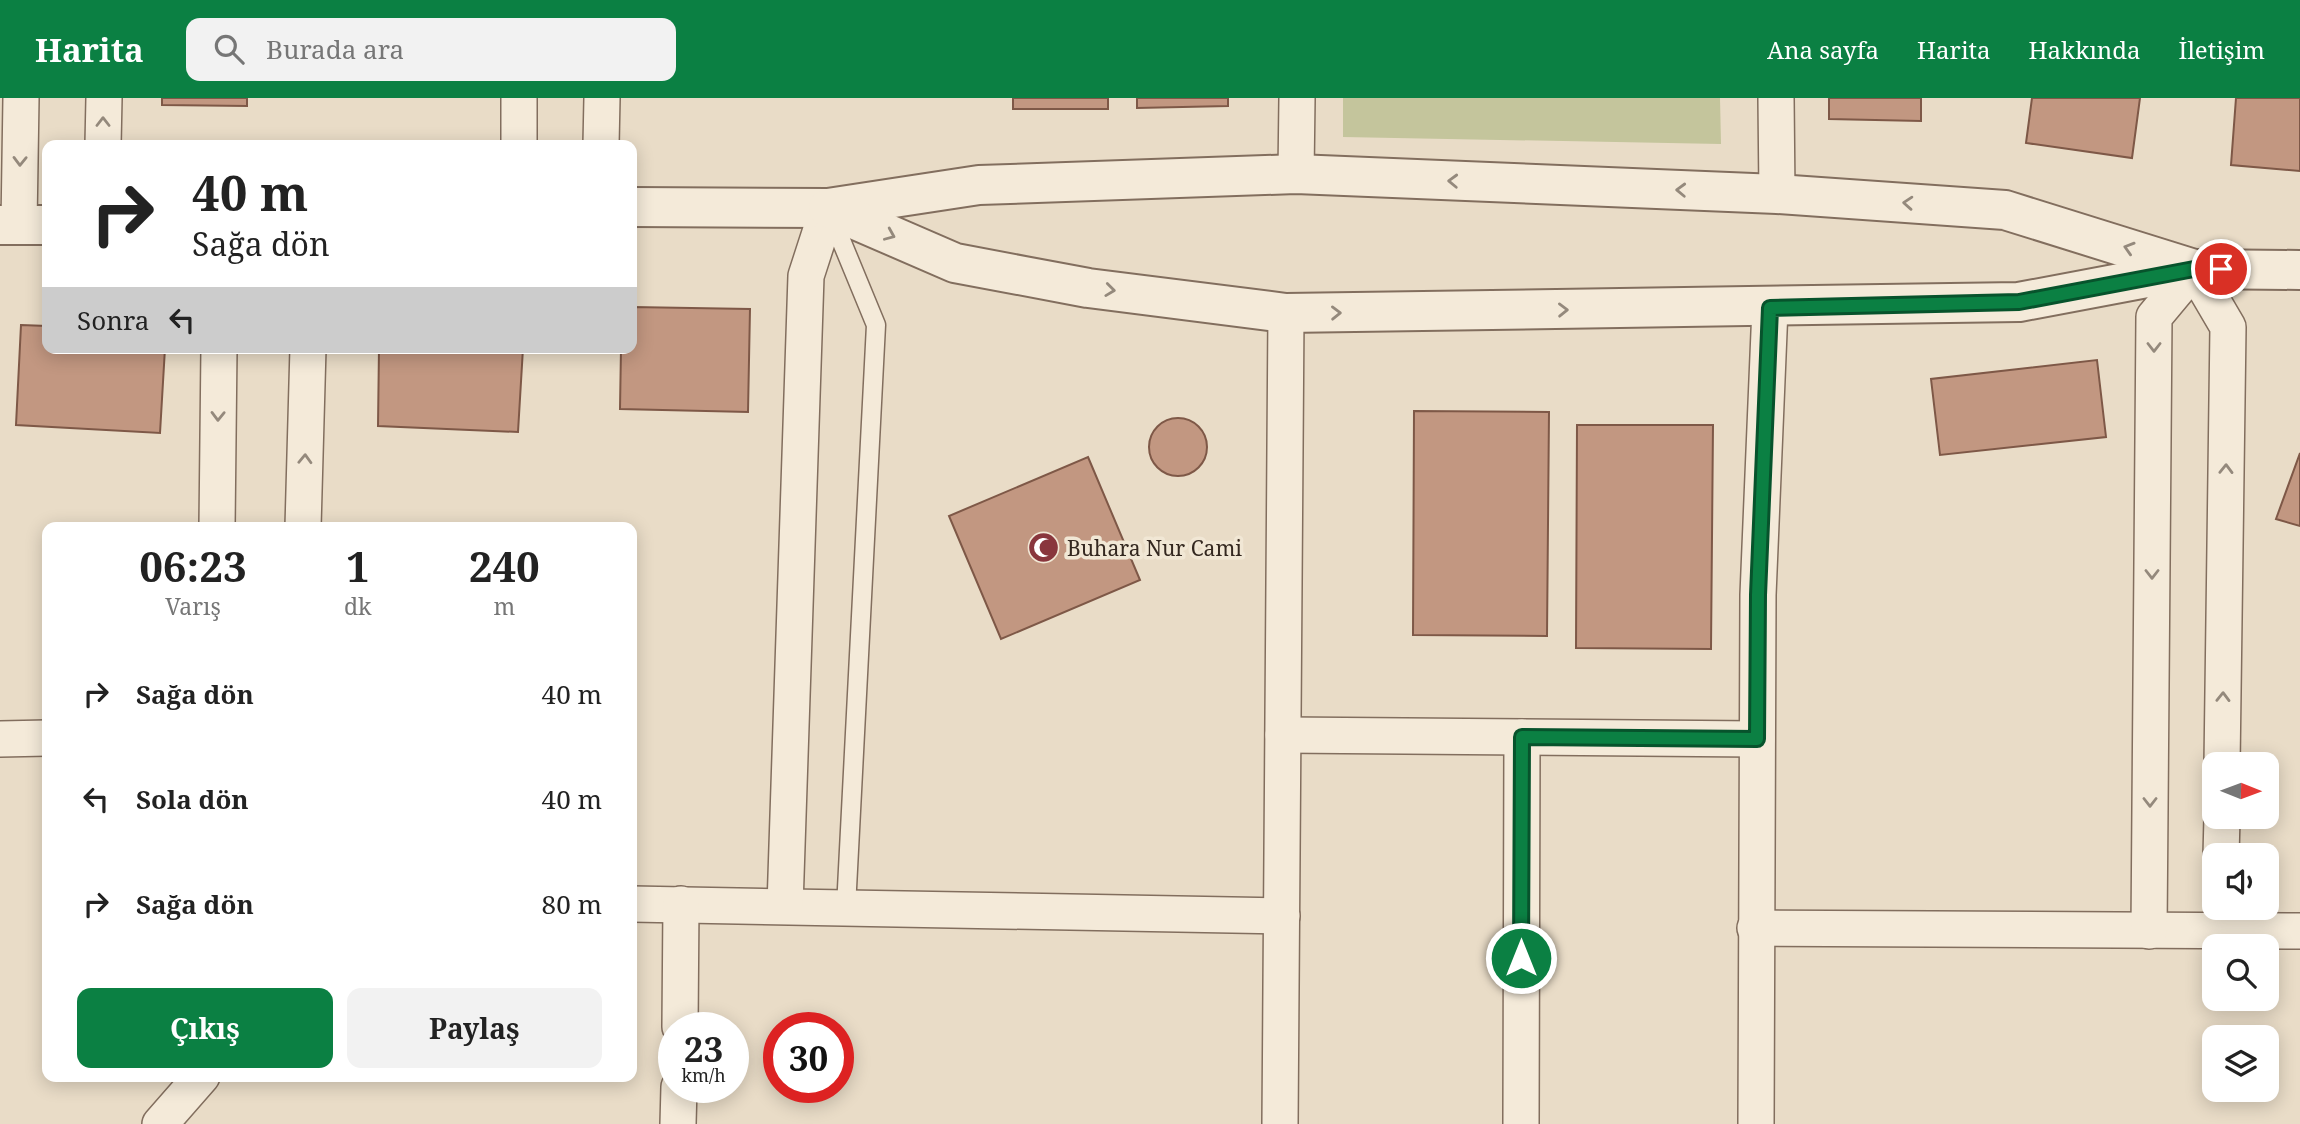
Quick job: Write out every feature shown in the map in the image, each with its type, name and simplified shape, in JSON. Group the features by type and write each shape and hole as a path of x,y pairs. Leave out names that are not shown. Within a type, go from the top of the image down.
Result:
{"street":[{"path":"21,98 22,225"},
{"path":"103,140 104,98"},
{"path":"519,98 519,140"},
{"path":"601,140 602,98"},
{"path":"1296,174 1297,98"},
{"path":"1776,98 1777,194"},
{"path":"637,207 828,208 979,185 1296,174 1777,194 2005,210 2194,269 2228,327 2222,752"},
{"path":"828,208 955,263 1088,288 1286,313 1770,308 2019,302 2194,269 2300,270"},
{"path":"785,906 806,276 828,208"},
{"path":"2149,931 2154,317 2194,269"},
{"path":"1756,1124 1758,595 1770,308"},
{"path":"1280,1124 1286,313"},
{"path":"217,522 219,354"},
{"path":"303,522 308,354"},
{"path":"1283,735 1757,739"},
{"path":"1521,1124 1522,737"},
{"path":"0,739 42,738"},
{"path":"637,904 1282,916"},
{"path":"680,1012 681,904"},
{"path":"1755,928 2149,931 2215,920"},
{"path":"2227,920 2300,932"},
{"path":"160,1124 197,1082"},
{"path":"678,1124 679,1103"}],"lane":[{"path":"828,208 876,325 846,908"}],"green space":[{"path":"1343,98 1720,98 1721,144 1343,137"}],"building":[{"path":"162,98 247,98 247,106 162,105"},
{"path":"1013,98 1108,98 1108,109 1013,109"},
{"path":"1137,98 1228,98 1228,106 1137,108"},
{"path":"1829,98 1921,98 1921,121 1829,119"},
{"path":"2032,98 2140,98 2132,158 2026,143"},
{"path":"2236,98 2300,98 2300,171 2231,165"},
{"path":"637,307 750,309 748,412 620,409 621,354 637,354"},
{"path":"21,325 42,326 42,354 165,354 160,433 16,425"},
{"path":"379,354 523,354 518,432 378,426"},
{"path":"2097,360 2106,437 1940,455 1931,379"},
{"path":"1414,411 1549,412 1547,636 1413,635"},
{"path":"1178,418 1194,423 1202,431 1207,447 1202,463 1194,471 1178,476 1162,471 1154,463 1149,447 1154,431 1162,423"},
{"path":"1577,425 1713,425 1711,649 1576,648"},
{"path":"2300,453 2300,526 2276,519"},
{"name":"Buhara Nur Cami","path":"1088,457 1140,580 1001,639 949,516"}],"place":[{"name":"Buhara Nur Cami","path":"1044,548"}],"route":[{"path":"1521,958 1522,737 1757,739 1758,595 1770,308 2019,302 2194,269 2221,269"}]}
